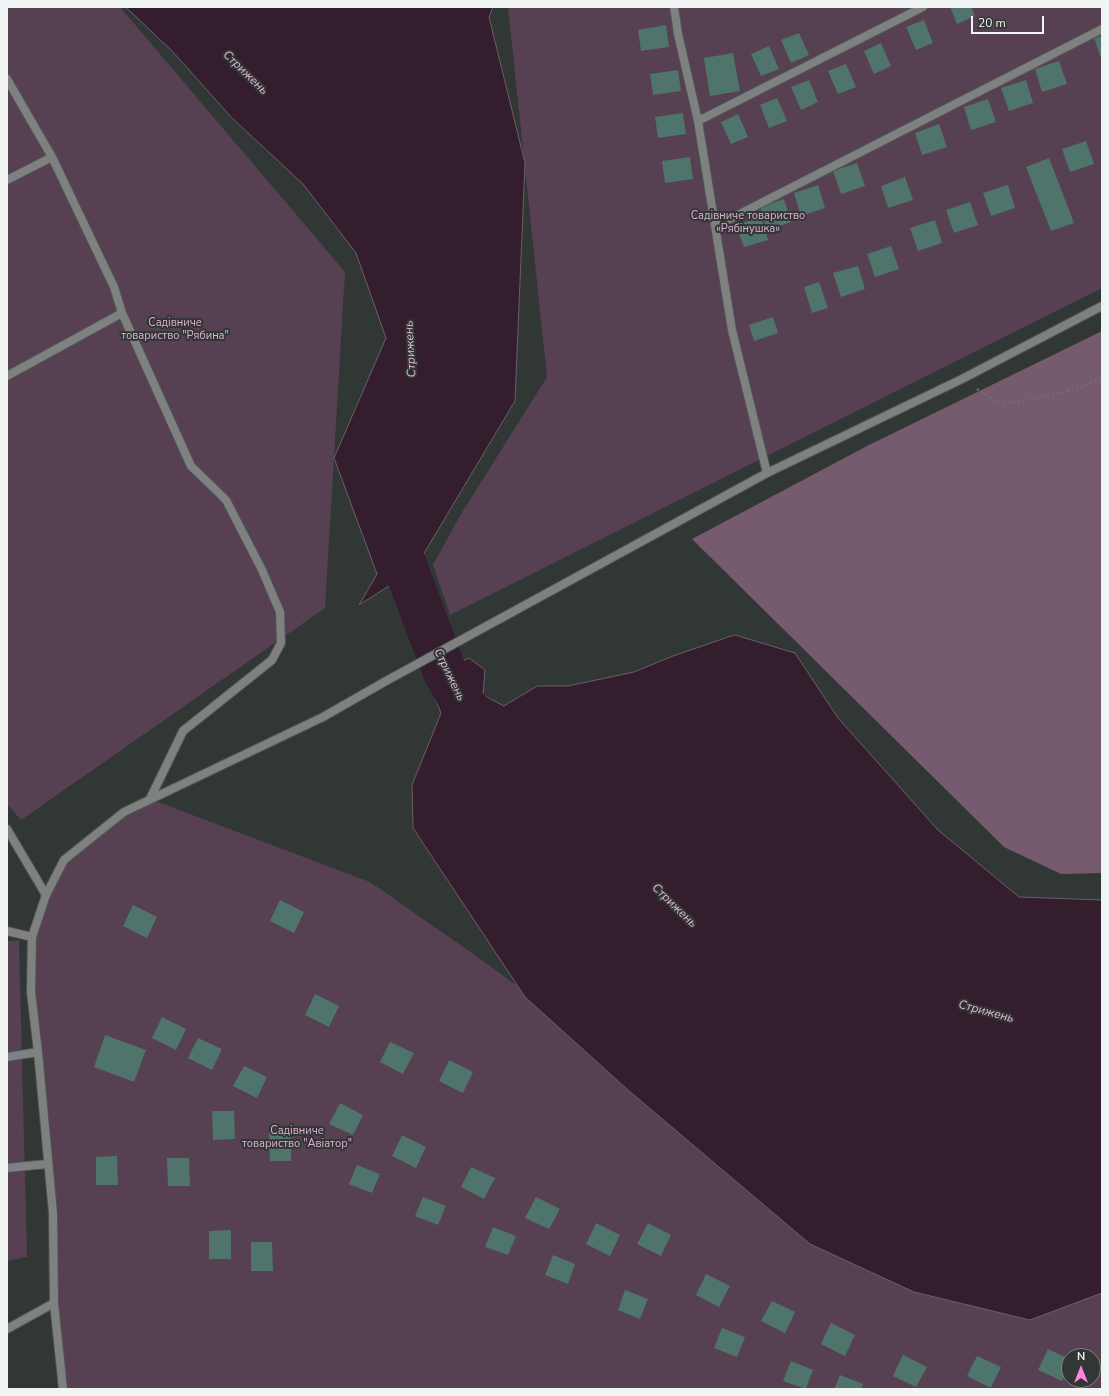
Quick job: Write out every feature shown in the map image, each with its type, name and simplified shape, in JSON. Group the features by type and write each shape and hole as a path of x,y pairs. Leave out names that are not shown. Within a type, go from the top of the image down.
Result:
{"street":[{"path":"674,7 678,34 698,121 732,330 767,473"},
{"path":"698,121 923,7"},
{"path":"716,226 1102,29"},
{"path":"7,79 52,157 114,287 122,313 191,466 226,500 262,570 280,612 281,643 272,660 183,731 150,799"},
{"path":"7,180 52,157"},
{"path":"63,1389 54,1303 53,1213 31,992 32,937 46,895 64,860 124,812 323,717 507,614 767,473 962,379 1102,306"},
{"path":"7,376 122,313"},
{"path":"8,832 46,895"},
{"path":"7,931 32,937"},
{"path":"7,1057 38,1052"},
{"path":"7,1168 47,1164"},
{"path":"7,1329 54,1303"}],"path":[{"path":"962,379 997,402 1013,403 1081,388 1102,377"}],"green space":[{"name":"Садівниче товариство \"Рябина\"","path":"7,7 120,7 345,272 325,608 21,820 7,804"},
{"name":"Садівниче товариство «Рябінушка»","path":"508,7 1102,7 1102,288 450,615 433,565 461,514 547,377"},
{"name":"Садівниче товариство \"Авіатор\"","path":"150,799 370,882 479,958 807,1200 1102,1251 1102,1389 63,1389 53,1213 31,992 32,937 64,860 124,812"},
{"path":"19,940 27,1257 7,1261 7,941"}],"shaded area":[{"path":"1102,331 1102,873 1061,874 1004,847 692,539 867,446"}],"water":[{"path":"126,7 493,7 489,17 525,163 515,401 414,570 359,605 377,574 334,458 386,338 356,253 303,184 232,118 173,52"},
{"path":"735,635 795,653 838,718 938,830 1019,897 1102,900 1102,1293 1030,1320 914,1292 810,1244 628,1090 525,997 413,828 412,785 441,713 427,678 469,658 485,670 483,695 504,706 537,686 568,686 634,672 673,656"}],"building":[{"path":"950,7 971,7 975,16 957,24"},
{"path":"924,20 933,43 916,50 906,27"},
{"path":"666,25 669,47 641,51 638,30"},
{"path":"799,33 809,55 791,63 781,40"},
{"path":"1102,36 1102,61 1094,38"},
{"path":"881,43 891,66 874,74 864,51"},
{"path":"769,46 779,69 761,76 751,54"},
{"path":"733,53 740,91 710,96 704,58"},
{"path":"1059,61 1067,84 1042,92 1035,69"},
{"path":"846,64 856,87 838,94 828,71"},
{"path":"678,70 681,91 653,95 650,74"},
{"path":"809,80 818,102 801,110 791,87"},
{"path":"1026,80 1033,103 1009,111 1001,88"},
{"path":"777,98 787,121 769,128 760,105"},
{"path":"988,99 996,122 971,130 964,107"},
{"path":"683,113 686,134 658,138 655,117"},
{"path":"738,114 748,137 731,144 721,122"},
{"path":"939,124 947,147 922,155 915,133"},
{"path":"1086,141 1094,164 1070,172 1062,149"},
{"path":"690,157 693,179 665,183 662,161"},
{"path":"1049,158 1074,223 1051,231 1026,167"},
{"path":"857,163 865,186 841,194 833,171"},
{"path":"905,177 913,200 888,208 881,186"},
{"path":"818,185 825,208 801,216 794,193"},
{"path":"1008,185 1015,208 991,216 983,193"},
{"path":"784,199 791,222 767,230 760,207"},
{"path":"970,202 978,225 954,233 946,210"},
{"path":"761,217 768,240 744,247 736,225"},
{"path":"935,220 942,243 918,251 910,228"},
{"path":"891,246 899,269 875,277 867,254"},
{"path":"858,266 865,289 841,297 833,273"},
{"path":"819,282 828,308 812,313 804,287"},
{"path":"773,317 778,333 754,341 749,325"},
{"path":"280,900 304,912 294,933 270,921"},
{"path":"133,905 157,917 147,938 123,926"},
{"path":"315,994 339,1006 329,1027 305,1015"},
{"path":"162,1017 186,1029 176,1050 152,1038"},
{"path":"105,1035 146,1050 134,1082 94,1067"},
{"path":"198,1038 222,1049 212,1070 188,1058"},
{"path":"390,1042 414,1053 403,1074 380,1062"},
{"path":"449,1060 473,1072 463,1093 439,1081"},
{"path":"244,1066 267,1077 257,1098 233,1086"},
{"path":"340,1103 363,1115 353,1135 329,1124"},
{"path":"212,1111 234,1111 235,1139 213,1140"},
{"path":"269,1132 291,1132 291,1161 270,1161"},
{"path":"402,1135 426,1147 416,1168 392,1156"},
{"path":"117,1156 118,1185 96,1185 96,1157"},
{"path":"167,1158 189,1158 190,1186 168,1186"},
{"path":"357,1165 380,1174 372,1193 349,1184"},
{"path":"471,1167 495,1178 484,1199 461,1187"},
{"path":"423,1197 446,1206 438,1225 415,1216"},
{"path":"536,1197 560,1209 549,1229 525,1218"},
{"path":"596,1223 620,1235 610,1256 586,1244"},
{"path":"648,1223 671,1235 661,1256 637,1244"},
{"path":"493,1227 516,1236 508,1255 485,1247"},
{"path":"231,1230 231,1259 209,1259 209,1231"},
{"path":"251,1242 272,1242 273,1271 251,1271"},
{"path":"553,1255 575,1264 568,1284 545,1275"},
{"path":"706,1274 730,1286 719,1307 696,1295"},
{"path":"625,1290 648,1299 640,1319 618,1310"},
{"path":"772,1301 795,1312 785,1333 761,1321"},
{"path":"831,1323 855,1335 845,1356 821,1344"},
{"path":"722,1328 745,1337 737,1357 714,1348"},
{"path":"1048,1349 1061,1355 1061,1381 1038,1370"},
{"path":"903,1355 927,1367 916,1387 893,1376"},
{"path":"977,1356 1001,1367 991,1388 967,1376"},
{"path":"791,1361 813,1370 806,1389 783,1381"},
{"path":"840,1375 863,1384 861,1389 834,1389"}],"waterway":[{"name":"Стрижень","path":"387,518 444,670 464,706 479,720"}]}
